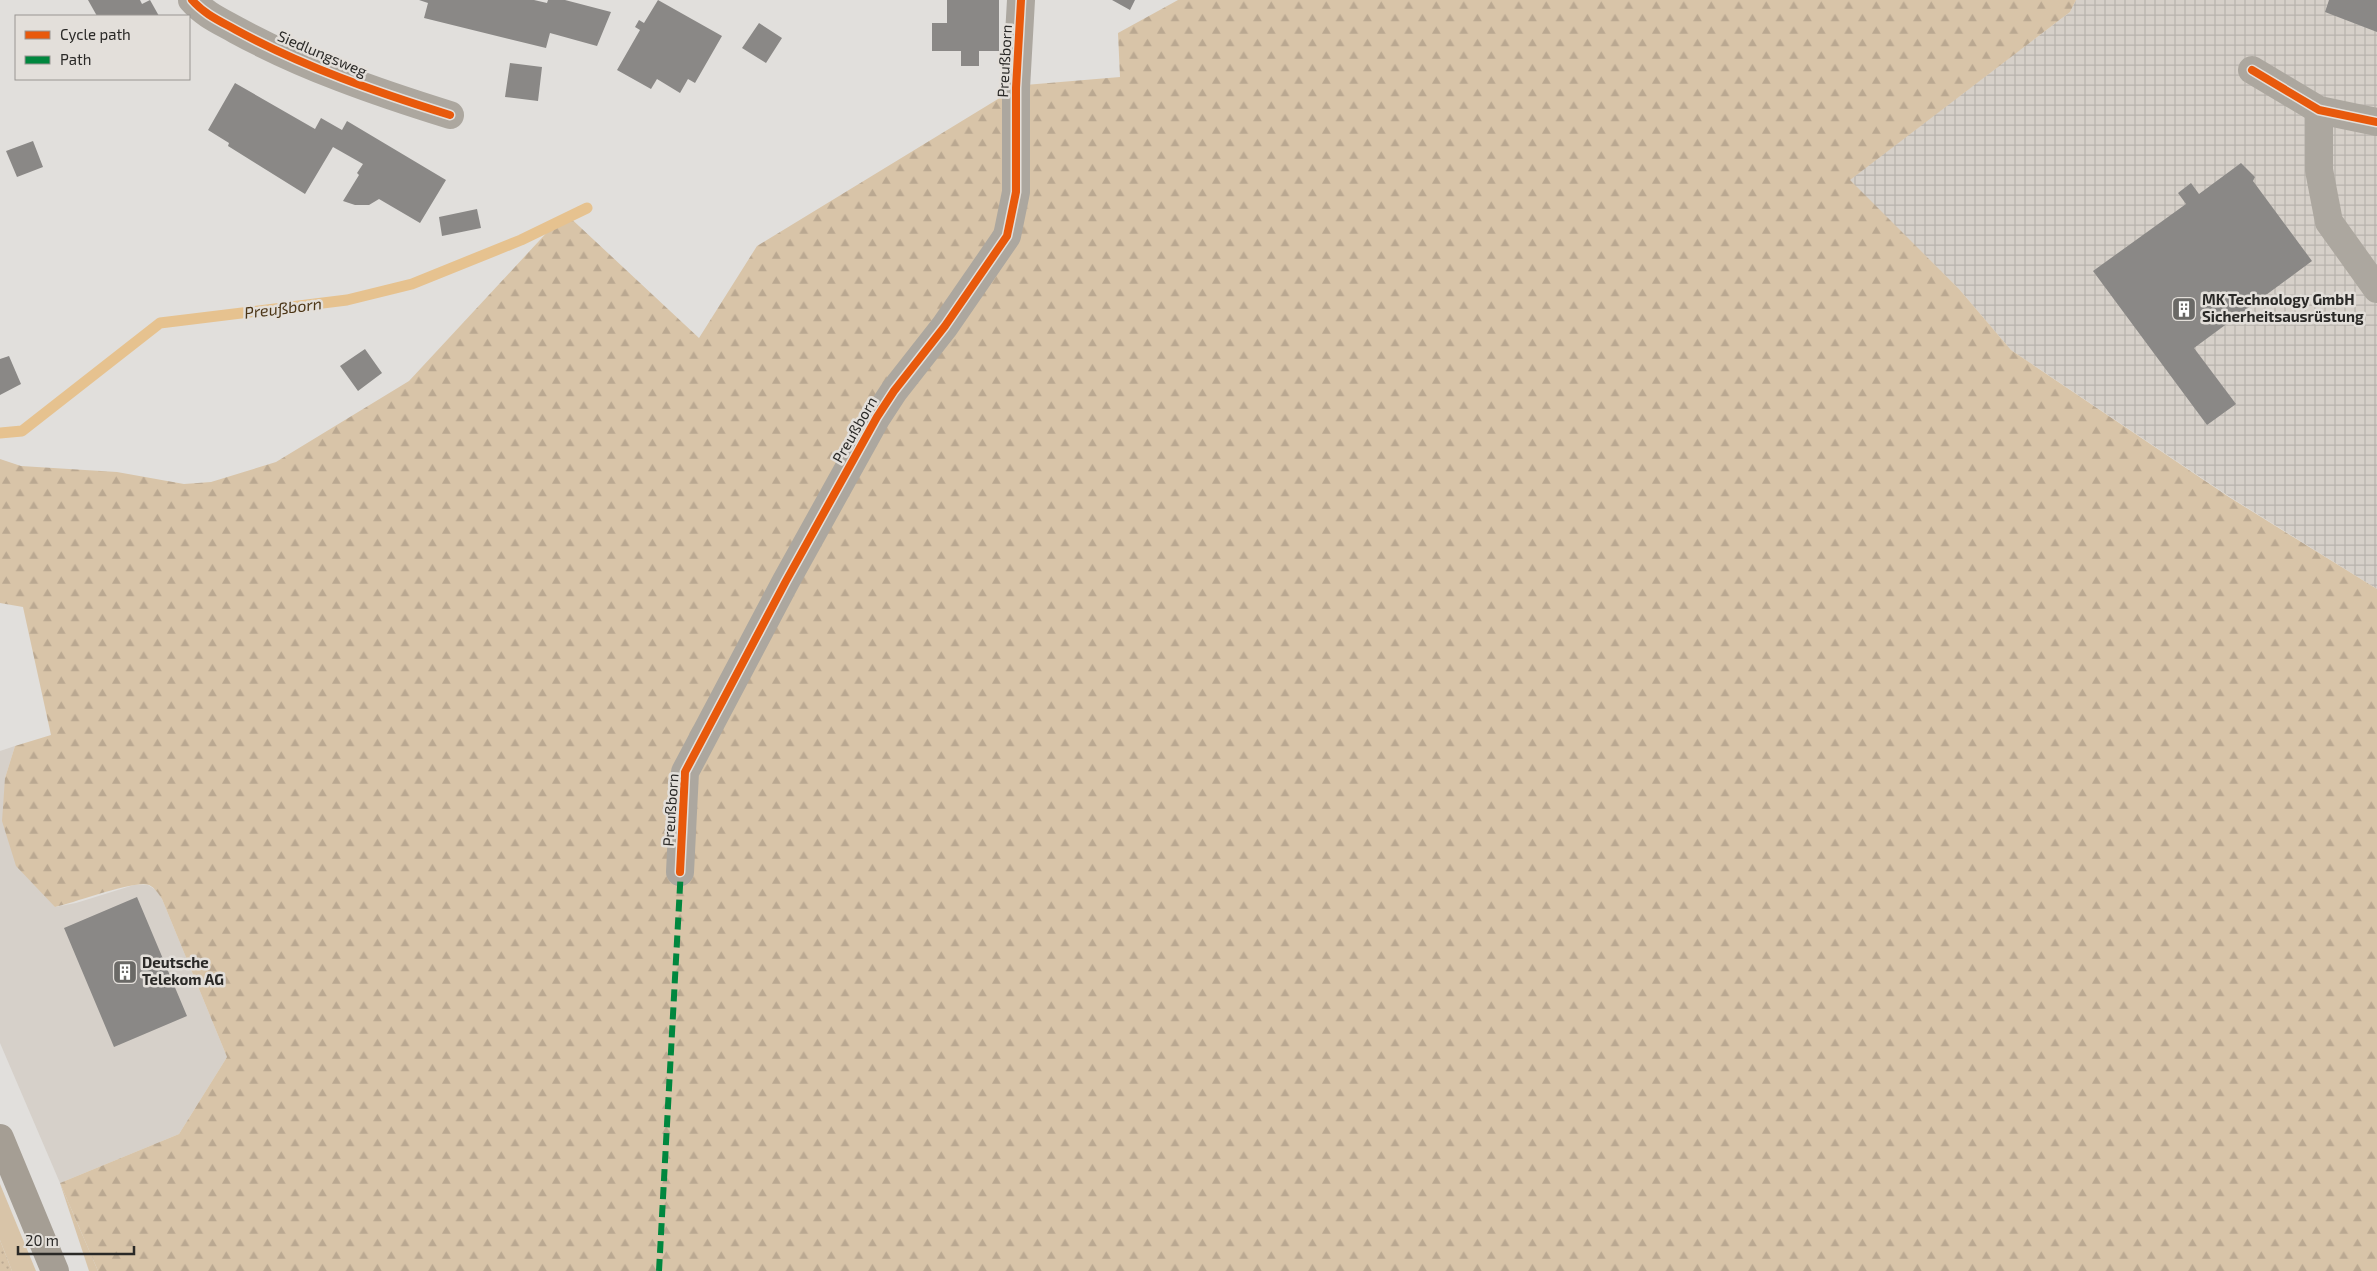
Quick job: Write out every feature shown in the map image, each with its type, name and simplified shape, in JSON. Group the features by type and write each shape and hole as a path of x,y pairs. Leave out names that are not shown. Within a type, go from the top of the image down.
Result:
{"main road":[{"path":"0,1138 55,1271"}],"street":[{"name":"Siedlungsweg","path":"192,0 200,9 255,40 313,67 376,92 450,115"},
{"name":"Preußborn","path":"680,872 685,772 786,581 878,417 894,391 945,326 1007,236 1016,192 1016,88 1021,0"},
{"path":"2252,70 2319,110 2377,122"},
{"path":"2319,110 2319,170 2329,222 2377,289"}],"shaded area":[{"path":"2076,0 2377,0 2377,589 2230,497 2011,350 1959,289 1849,180 2070,12"},
{"path":"15,746 5,778 55,907 76,903 134,885 148,885 156,890 162,899 227,1057 179,1134 60,1183 0,1043 0,751"}],"green space":[{"path":"1178,0 2076,0 2070,12 1850,180 1959,289 2011,350 2229,497 2377,589 2377,1271 98,1271 60,1183 179,1134 227,1057 162,899 153,888 149,885 141,884 55,907 16,866 2,821 5,778 15,746 51,735 23,607 0,603 0,459 21,466 117,472 184,484 211,482 276,462 409,381 565,213 699,338 757,246 1016,88 1025,85 1120,77 1118,33"},
{"path":"60,1183 98,1271 89,1271"},
{"path":"0,1184 36,1271 12,1271 0,1240"},
{"path":"0,1240 12,1271 0,1271"}],"building":[{"path":"88,0 140,0 142,4 150,0 158,15 96,15"},
{"path":"419,0 534,0 547,3 548,0 565,0 611,12 597,46 550,33 546,48 424,18 428,3"},
{"path":"658,0 722,36 695,83 688,79 680,93 657,79 651,89 617,70 640,30 635,27 639,20 644,23"},
{"path":"947,0 999,0 999,51 979,51 979,66 961,66 961,51 932,51 932,23 947,23"},
{"path":"1112,0 1135,0 1130,10"},
{"path":"2329,0 2377,0 2377,32 2325,12"},
{"path":"759,23 782,38 766,63 742,48"},
{"path":"510,63 542,67 538,101 505,97"},
{"path":"235,83 315,129 321,118 342,130 347,121 446,180 420,223 379,199 369,205 355,205 343,201 359,175 357,173 363,164 333,147 305,194 228,146 229,143 208,130"},
{"path":"33,141 43,167 17,177 6,151"},
{"name":"MK Technology GmbH Sicherheitsausrüstung","path":"2241,163 2255,177 2253,181 2312,261 2194,348 2236,404 2207,425 2093,271 2186,204 2178,193 2191,183 2199,194"},
{"path":"477,209 481,228 442,236 439,217"},
{"path":"365,349 382,373 358,391 340,366"},
{"path":"9,356 21,384 0,395 0,359"},
{"name":"Deutsche Telekom AG","path":"137,897 187,1016 114,1047 64,928"}],"waterway":[{"name":"Preußborn","path":"0,433 22,431 160,323 347,300 412,284 521,240 587,208"}],"marked path":[{"path":"659,1271 681,868"}],"cycle path":[{"path":"192,0 218,20 288,56 368,88 450,115"},
{"path":"680,872 685,772 786,581 877,417 894,391 945,326 1007,236 1016,192 1016,88 1021,0"},
{"path":"2252,70 2319,110 2377,122"}],"place":[{"name":"MK Technology GmbH Sicherheitsausrüstung","path":"2184,309"},
{"name":"Deutsche Telekom AG","path":"125,972"}]}
